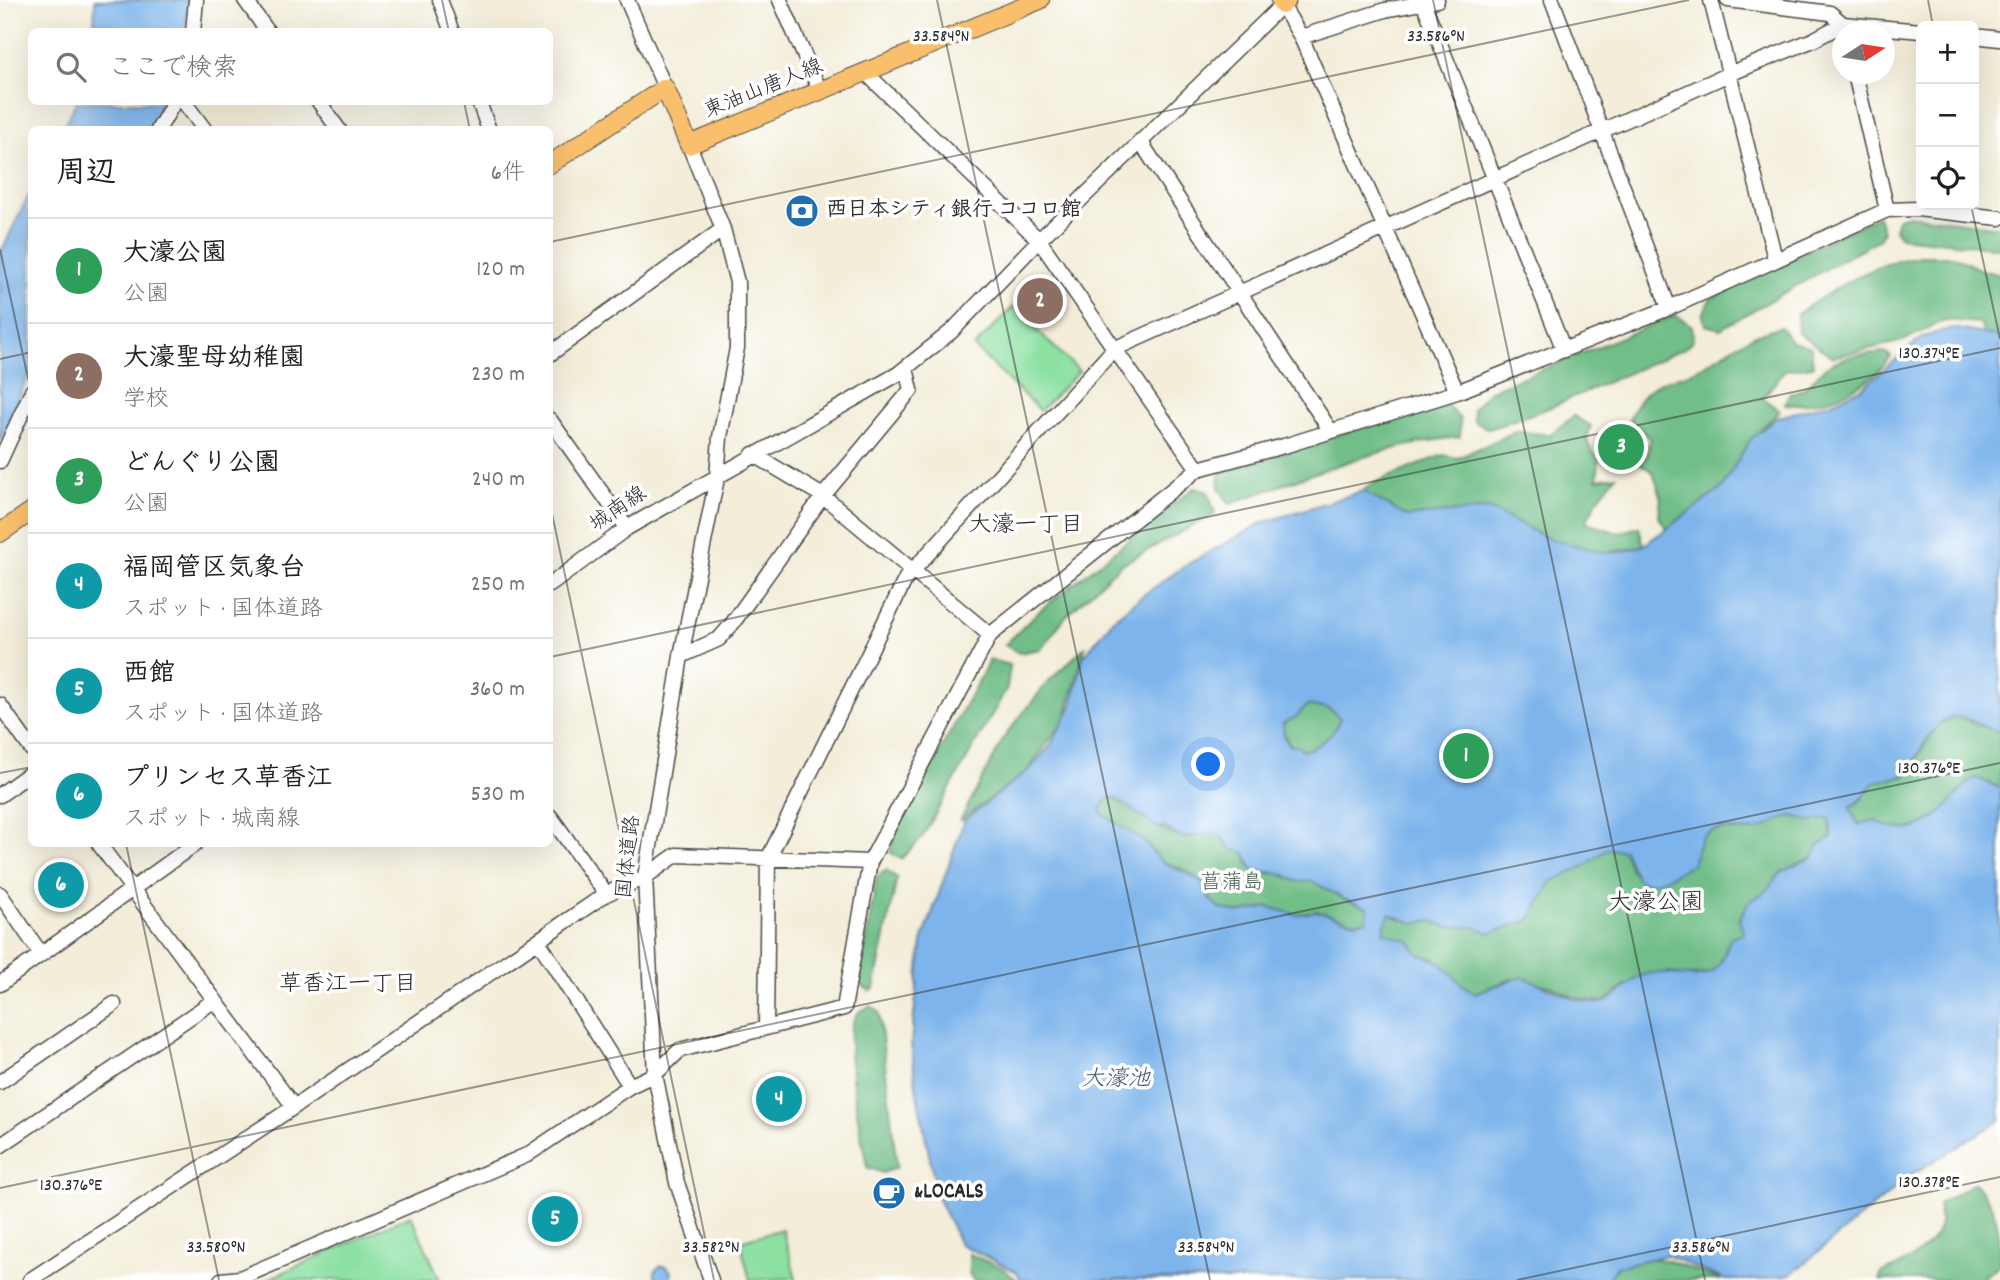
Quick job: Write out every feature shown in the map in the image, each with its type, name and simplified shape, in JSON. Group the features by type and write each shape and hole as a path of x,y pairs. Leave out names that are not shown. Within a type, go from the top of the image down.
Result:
{"main road":[{"name":"東油山唐人線","path":"665,88 689,145 1040,0"},
{"path":"553,162 665,88"},
{"path":"0,533 28,514"}],"street":[{"path":"193,28 196,0"},
{"path":"245,0 265,28"},
{"path":"440,0 450,28"},
{"path":"627,0 665,88"},
{"path":"780,0 820,91"},
{"path":"1552,0 1669,308"},
{"path":"1711,0 1775,258"},
{"path":"1728,0 1830,13 1837,21"},
{"path":"1301,37 1385,10 1430,1 1494,178 1564,350"},
{"path":"1283,2 1301,37 1457,392"},
{"name":"城南線","path":"553,583 627,528 674,498 717,478 905,368 953,331 1039,240 1283,2"},
{"path":"1895,30 1916,31"},
{"path":"766,1028 768,859 912,569 1114,349 1729,74 1832,33"},
{"path":"1979,37 2000,39"},
{"path":"866,73 1039,240 1198,469"},
{"path":"1857,84 1887,209"},
{"path":"160,126 172,105"},
{"path":"186,105 202,126"},
{"path":"321,105 336,126"},
{"path":"480,105 488,126"},
{"path":"1140,141 1330,430"},
{"name":"国体道路","path":"689,145 723,229 737,282 737,348 720,437 717,478 681,656 645,877 655,1074 677,1183 710,1280"},
{"path":"220,1280 240,1279 527,1155 630,1086 655,1074 680,1050 844,1008 870,862 990,635 1198,469 1284,446 1457,392 1669,308 1887,209 1917,209 2000,218"},
{"path":"553,352 723,229"},
{"path":"681,656 719,639 732,624 823,496 911,390 905,368"},
{"path":"0,461 28,400"},
{"path":"553,424 627,528"},
{"path":"754,454 823,496 990,635"},
{"path":"0,705 28,744"},
{"path":"0,795 28,775"},
{"path":"553,820 606,894"},
{"path":"101,847 294,1107"},
{"path":"0,984 190,847"},
{"path":"30,1280 294,1107 606,894 645,877 677,855 870,862"},
{"path":"0,894 41,954"},
{"path":"539,942 630,1086"},
{"path":"0,1146 215,1000"},
{"path":"0,1082 114,1004"}],"green space":[{"path":"1909,215 2000,227 2000,248 1901,237 1895,229 1898,218"},
{"path":"1878,216 1883,231 1879,239 1720,329 1705,325 1703,315 1710,299"},
{"path":"1920,256 1953,256 1983,271 2000,274 2000,345 1985,351 1981,323 1944,320 1903,341 1833,357 1798,333 1797,314 1827,294 1870,270"},
{"path":"1013,307 1079,371 1040,411 974,347"},
{"path":"1676,315 1692,326 1693,340 1683,349 1551,407 1489,429 1474,421 1473,409 1489,391"},
{"path":"1781,327 1791,341 1811,347 1813,366 1785,370 1763,398 1780,411 1762,428 1721,489 1667,529 1659,517 1661,497 1653,472 1638,463 1647,456 1650,439 1629,419 1638,402 1655,385 1692,372 1757,334"},
{"path":"1884,352 1891,356 1858,386 1829,399 1785,404 1789,394 1804,388 1823,369 1835,362"},
{"path":"1443,401 1460,419 1460,437 1372,455 1230,504 1219,489 1219,473"},
{"path":"1574,416 1591,426 1587,440 1599,461 1597,479 1616,476 1596,502 1586,522 1618,533 1639,527 1644,546 1605,553 1549,539 1489,509 1407,517 1363,491 1371,484 1443,455 1458,458 1517,431 1549,435"},
{"path":"1194,488 1208,492 1215,514 1120,565 1066,616 1041,649 1019,653 1005,645 1037,613"},
{"path":"1085,647 1065,720 1026,772 960,821 1005,736 1048,682"},
{"path":"990,660 1010,665 1007,688 922,838 901,859 890,852 897,829"},
{"path":"1307,705 1330,709 1340,718 1326,739 1303,751 1287,741 1283,723 1296,717"},
{"path":"1956,716 2000,731 2000,788 1977,778 1943,810 1919,826 1906,829 1891,827 1874,820 1858,825 1850,807 1861,800 1873,783 1904,777 1936,727"},
{"name":"菖蒲島","path":"1115,798 1174,835 1186,837 1220,834 1228,846 1245,853 1249,866 1264,874 1277,873 1296,881 1314,882 1344,899 1368,908 1367,920 1355,922 1317,911 1297,915 1269,907 1238,913 1219,908 1210,899 1205,885 1187,871 1161,861 1142,840 1102,814 1100,809 1108,799"},
{"path":"1792,816 1812,821 1829,818 1832,837 1819,845 1813,857 1781,872 1766,891 1754,899 1744,933 1730,939 1719,966 1710,973 1684,976 1669,972 1625,986 1603,1002 1575,998 1551,986 1511,979 1474,993 1463,987 1434,958 1419,955 1383,932 1388,914 1416,924 1430,920 1447,927 1475,927 1491,933 1530,920 1551,882 1583,867 1607,849 1624,850 1631,871 1695,855 1702,836 1710,832 1723,829 1756,830"},
{"path":"886,870 897,878 874,989 870,991 859,983 877,876"},
{"path":"871,1006 879,1012 897,1167 883,1173 867,1167 851,1065 852,1026 857,1014"},
{"path":"1974,1183 1993,1210 2000,1264 1980,1280 1880,1280 1881,1273 1908,1260 1932,1240 1940,1222 1938,1204"},
{"path":"411,1215 440,1280 266,1280"},
{"path":"782,1229 796,1278 750,1280 740,1241"},
{"path":"969,1254 1002,1268 1017,1280 973,1280 969,1273"},
{"path":"1649,1259 1667,1260 1721,1280 1608,1280 1617,1267"}],"water":[{"path":"95,0 189,0 185,28 94,28"},
{"path":"74,105 165,105 154,126 64,126"},
{"path":"28,197 28,376 0,441 0,254"},
{"name":"大濠池","path":"1952,328 2000,337 2000,731 1963,717 1949,718 1934,730 1907,774 1874,783 1860,800 1850,807 1858,825 1874,820 1905,830 1930,821 1971,780 1977,778 2000,788 2000,1121 1914,1173 1791,1274 1760,1280 1725,1280 1667,1255 1616,1267 1607,1280 1021,1280 1017,1272 960,1244 938,1199 917,1094 911,1043 922,942 964,821 1031,768 1051,745 1072,705 1083,657 1113,620 1186,565 1262,523 1363,491 1407,517 1489,509 1549,539 1605,553 1623,552 1644,545 1721,489 1750,440 1776,418 1832,402 1861,389 1923,337","holes":["1307,705 1330,709 1340,718 1326,739 1303,751 1298,746 1290,746 1284,738 1283,723 1296,717","1115,798 1156,827 1165,828 1180,837 1219,834 1231,849 1245,853 1253,870 1283,874 1296,881 1314,882 1344,899 1368,908 1367,920 1355,922 1316,911 1297,915 1269,907 1238,913 1219,908 1210,899 1201,881 1161,861 1142,840 1102,814 1101,809 1108,799","1787,817 1812,821 1829,818 1832,837 1819,845 1813,857 1781,872 1766,891 1748,903 1739,920 1744,933 1730,939 1718,965 1705,975 1644,975 1632,981 1611,999 1599,1003 1571,997 1522,977 1475,993 1466,988 1445,966 1419,955 1409,941 1383,932 1389,914 1416,924 1430,920 1447,927 1475,927 1491,933 1530,920 1551,882 1583,867 1607,849 1624,850 1637,879 1643,882 1657,881 1692,864 1702,836 1710,832 1723,829 1756,830"]},
{"path":"663,1266 670,1271 669,1280 657,1280 657,1268"}],"place":[{"name":"西日本シティ銀行 ココロ館","path":"802,211"},
{"name":"大濠聖母幼稚園","path":"1040,301"},
{"name":"どんぐり公園","path":"1621,447"},
{"name":"大濠公園","path":"1466,756"},
{"name":"プリンセス草香江","path":"61,885"},
{"name":"福岡管区気象台","path":"779,1099"},
{"name":"&LOCALS","path":"889,1193"},
{"name":"西館","path":"555,1219"}],"district":[{"name":"大濠一丁目","path":"1026,526"},
{"name":"大濠公園","path":"1656,904"},
{"name":"草香江一丁目","path":"348,985"}]}
